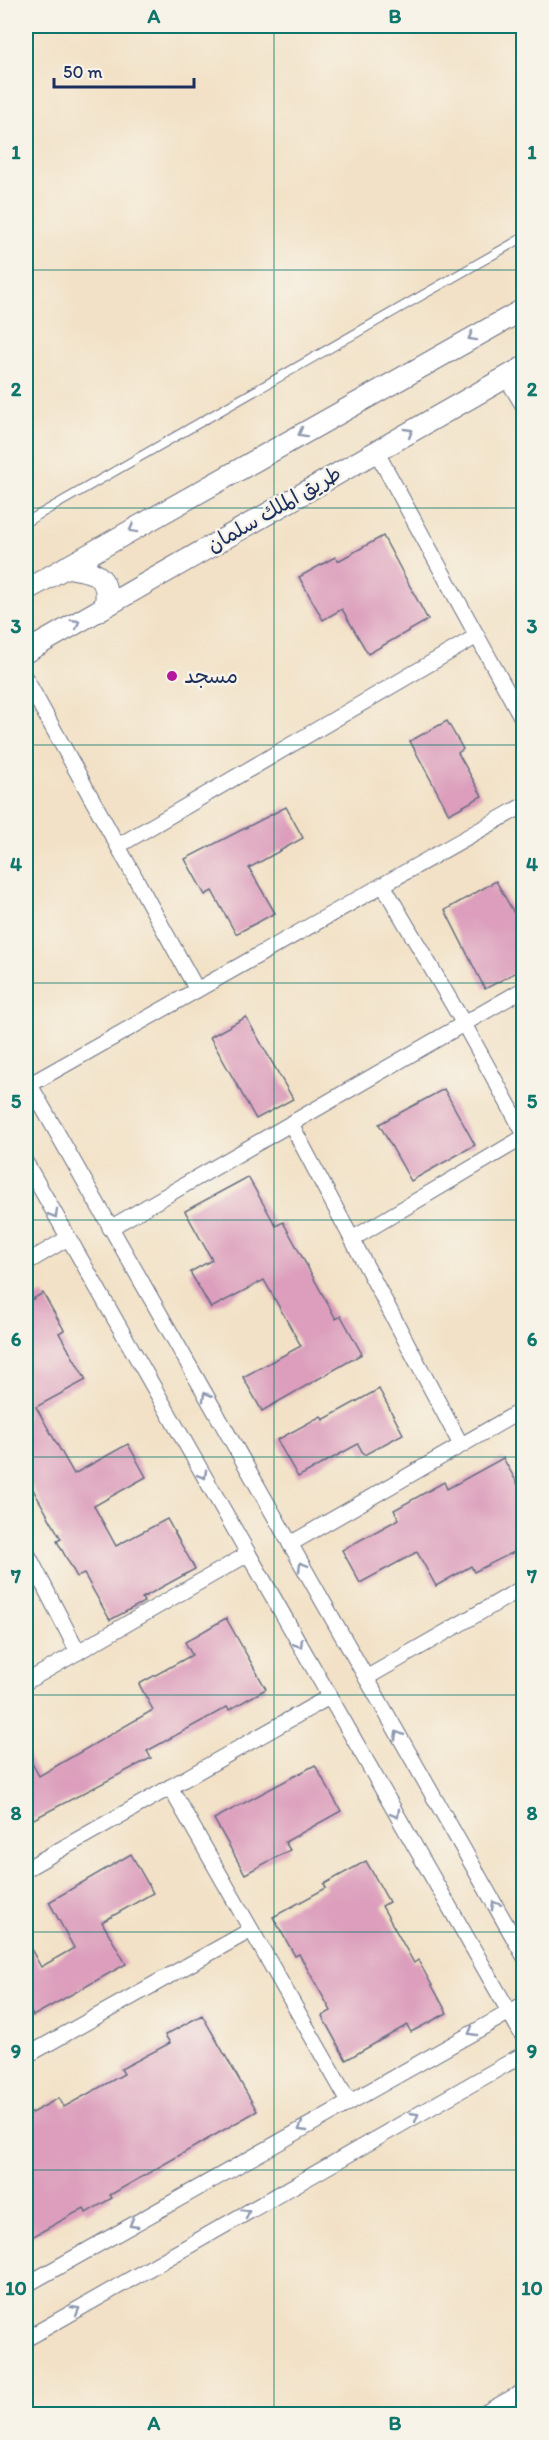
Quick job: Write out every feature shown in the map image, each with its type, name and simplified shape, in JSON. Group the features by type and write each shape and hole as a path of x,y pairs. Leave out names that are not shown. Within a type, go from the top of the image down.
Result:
{"main road":[{"path":"26,590 524,309"},
{"name":"طريق الملك سلمان","path":"26,652 515,372"},
{"path":"66,567 88,571 99,576 108,592 105,606"}],"street":[{"path":"515,372 524,407"},
{"path":"376,451 524,722"},
{"path":"118,846 477,636"},
{"path":"26,679 197,990"},
{"path":"524,805 197,990 27,1082 524,1956"},
{"path":"352,1239 524,1135 464,1024 383,885"},
{"path":"110,1228 524,990"},
{"path":"291,1124 461,1445"},
{"path":"26,1163 524,2038"},
{"path":"26,1263 68,1238"},
{"path":"290,1544 524,1409"},
{"path":"26,1551 78,1652"},
{"path":"26,1682 248,1554"},
{"path":"366,1678 524,1587"},
{"path":"26,1869 329,1697"},
{"path":"170,1787 349,2102"},
{"path":"26,2056 251,1930"},
{"path":"28,2279 524,2004"},
{"path":"26,2339 524,2054"},
{"path":"483,2415 524,2391"}],"lane":[{"path":"26,522 524,237"}],"building":[{"path":"383,536 428,620 368,654 342,609 323,620 299,577 335,557 338,561"},
{"path":"447,721 463,749 458,753 482,796 449,814 410,741"},
{"path":"286,807 303,838 249,868 275,913 236,934 212,891 205,895 185,859"},
{"path":"496,881 519,922 524,919 524,968 485,989 445,910"},
{"path":"246,1017 293,1099 256,1119 210,1037"},
{"path":"444,1089 475,1145 411,1181 379,1124"},
{"path":"248,1177 276,1226 283,1222 336,1319 341,1316 362,1354 262,1411 243,1377 301,1346 264,1280 211,1308 190,1272 212,1260 185,1211"},
{"path":"43,1293 64,1330 59,1333 86,1380 36,1407 74,1474 128,1444 146,1477 94,1506 116,1546 167,1519 195,1569 142,1598 144,1602 110,1620 84,1574 77,1577 57,1541 61,1539 26,1477 26,1303"},
{"path":"379,1389 403,1434 364,1455 358,1444 298,1477 277,1440 321,1416 323,1420"},
{"path":"503,1458 524,1495 524,1547 474,1572 471,1566 436,1586 417,1552 360,1583 342,1550 399,1519 394,1510 444,1482 447,1489"},
{"path":"226,1618 266,1689 229,1710 227,1707 147,1751 151,1758 26,1823 26,1752 39,1776 153,1710 139,1684 192,1655 185,1642"},
{"path":"315,1765 341,1811 285,1842 290,1850 245,1874 214,1819"},
{"path":"131,1854 153,1893 102,1922 126,1964 33,2016 26,2003 26,1940 41,1967 74,1948 49,1902"},
{"path":"366,1861 389,1902 382,1906 414,1963 418,1960 447,2013 411,2032 407,2025 346,2060 322,2016 331,2011 299,1954 295,1956 273,1917 326,1888 324,1884"},
{"path":"202,2015 257,2111 110,2195 112,2198 86,2213 84,2208 32,2237 26,2226 26,2116 59,2098 64,2107 124,2074 121,2069 170,2043 165,2035"}],"place":[{"name":"مسجد","path":"172,676"}]}
